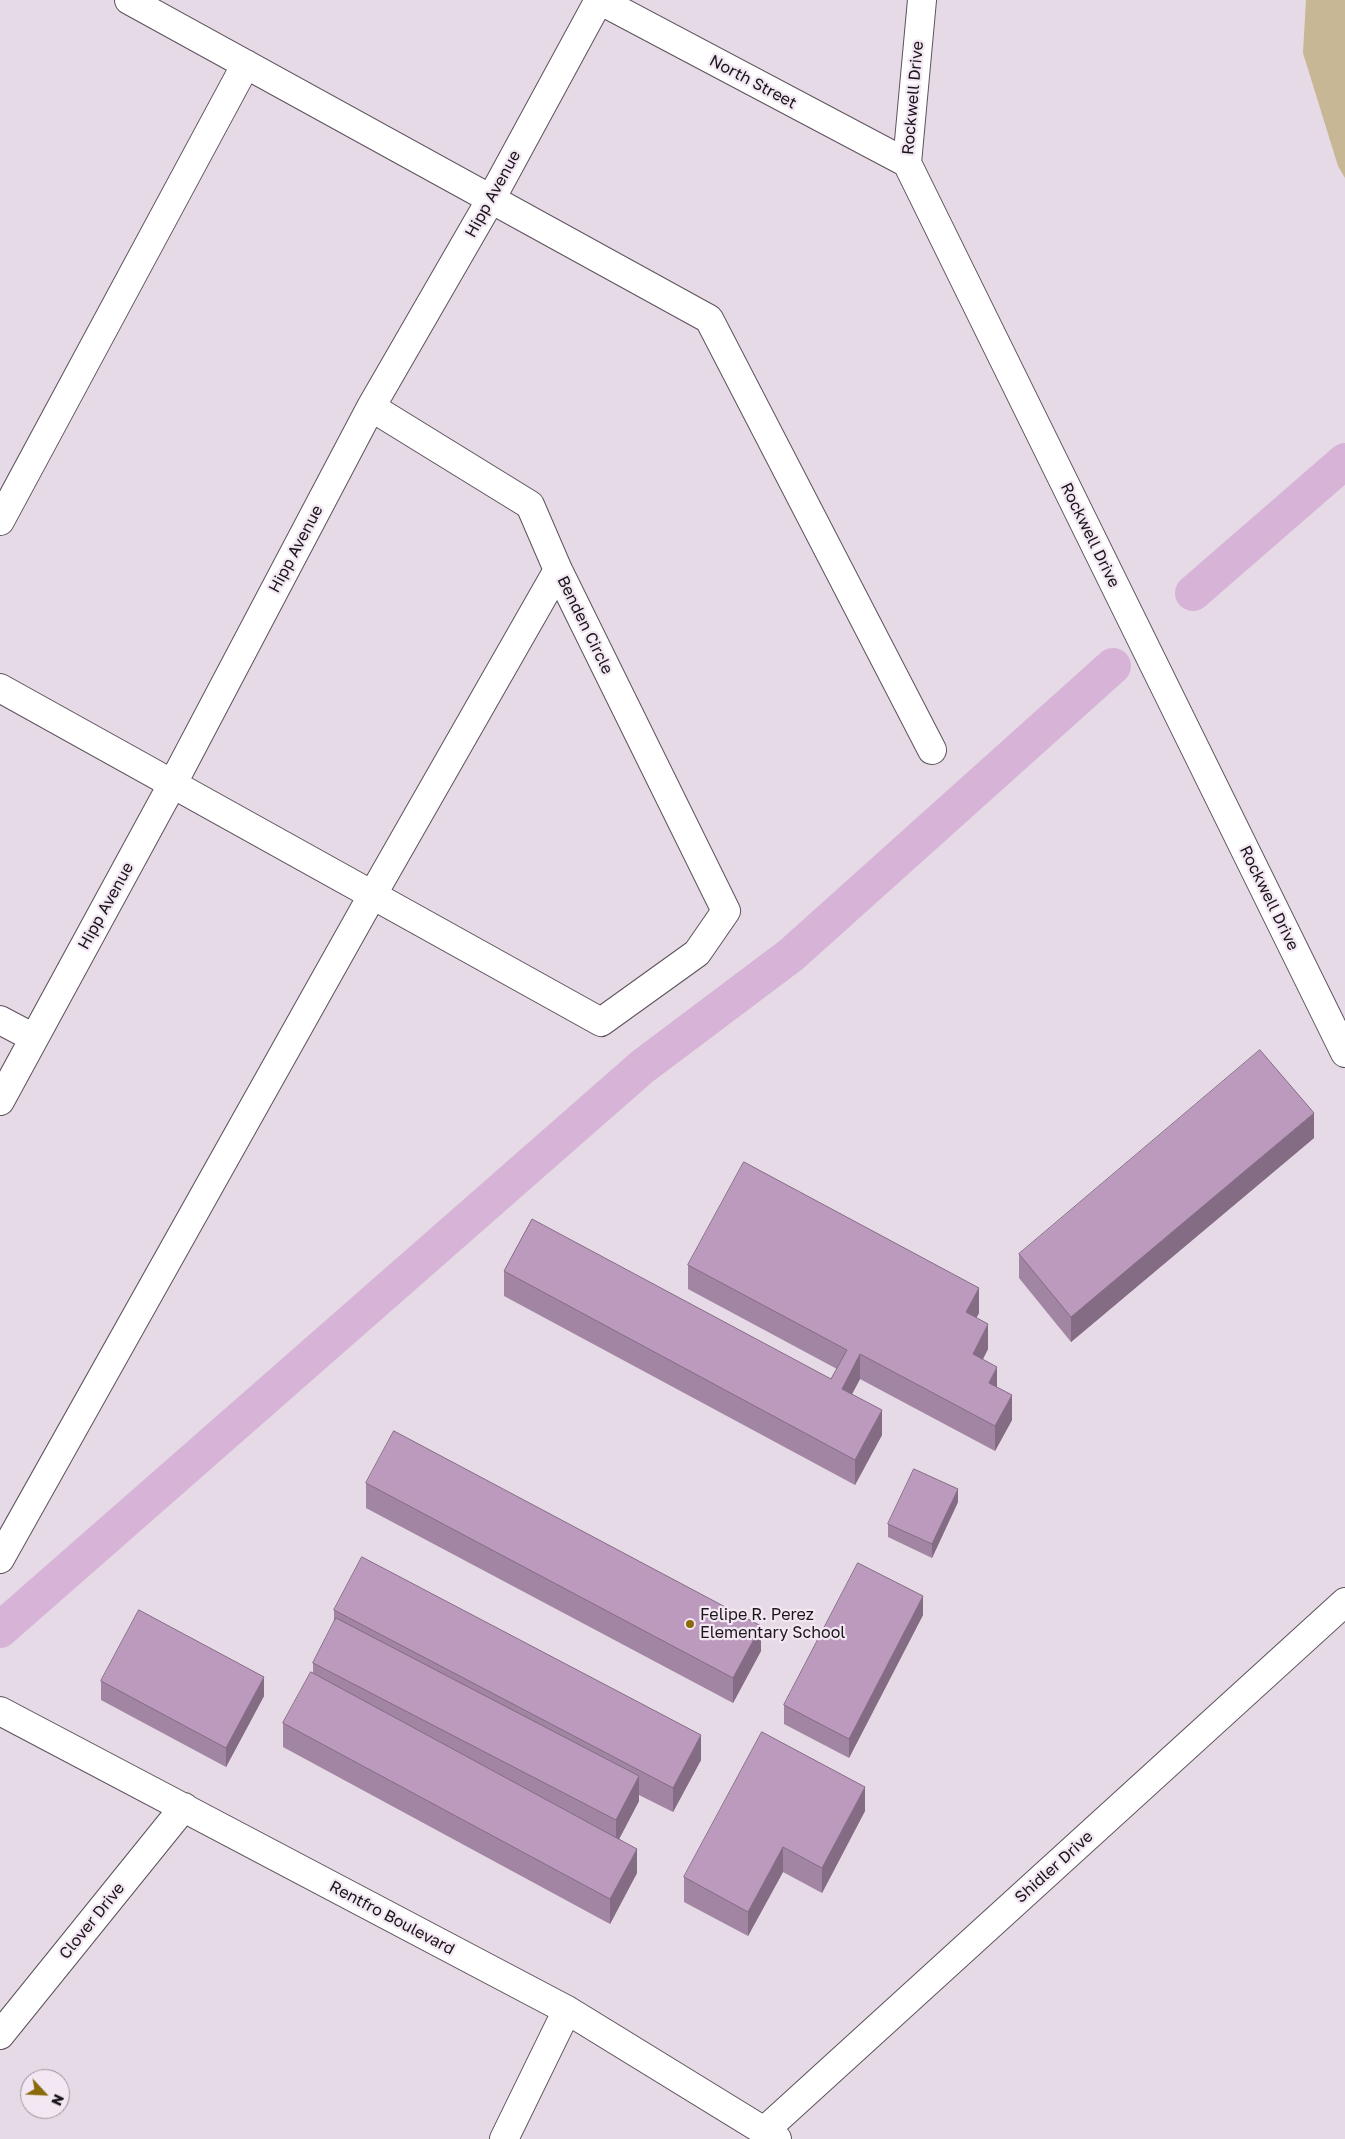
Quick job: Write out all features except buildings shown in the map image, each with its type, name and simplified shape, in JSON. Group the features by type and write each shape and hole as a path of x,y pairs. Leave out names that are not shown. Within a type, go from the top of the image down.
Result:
{"street":[{"path":"129,0 709,320 932,750"},
{"name":"North Street","path":"599,0 907,163"},
{"name":"Hipp Avenue","path":"0,1101 173,784 371,407 491,199 599,0"},
{"name":"Rockwell Drive","path":"922,0 907,163 1345,1054"},
{"path":"0,521 246,64"},
{"name":"Benden Circle","path":"371,407 530,506 558,570 726,911 697,953 601,1022 373,894"},
{"path":"0,1559 373,894 558,570"},
{"path":"0,688 373,894"},
{"path":"0,1020 34,1038"},
{"name":"Shidler Drive","path":"770,2135 1345,1602"},
{"name":"Rentfro Boulevard","path":"0,1710 566,2010 770,2135"},
{"name":"Clover Drive","path":"0,2035 184,1808"},
{"path":"504,2139 566,2010"}],"shaded area":[{"path":"1306,0 1345,0 1345,178 1338,166 1303,53"}],"waterway":[{"path":"1193,593 1345,461"},
{"path":"0,1630 642,1067 791,955 1113,666"}],"place":[{"name":"Felipe R. Perez Elementary School","path":"690,1624"}]}
